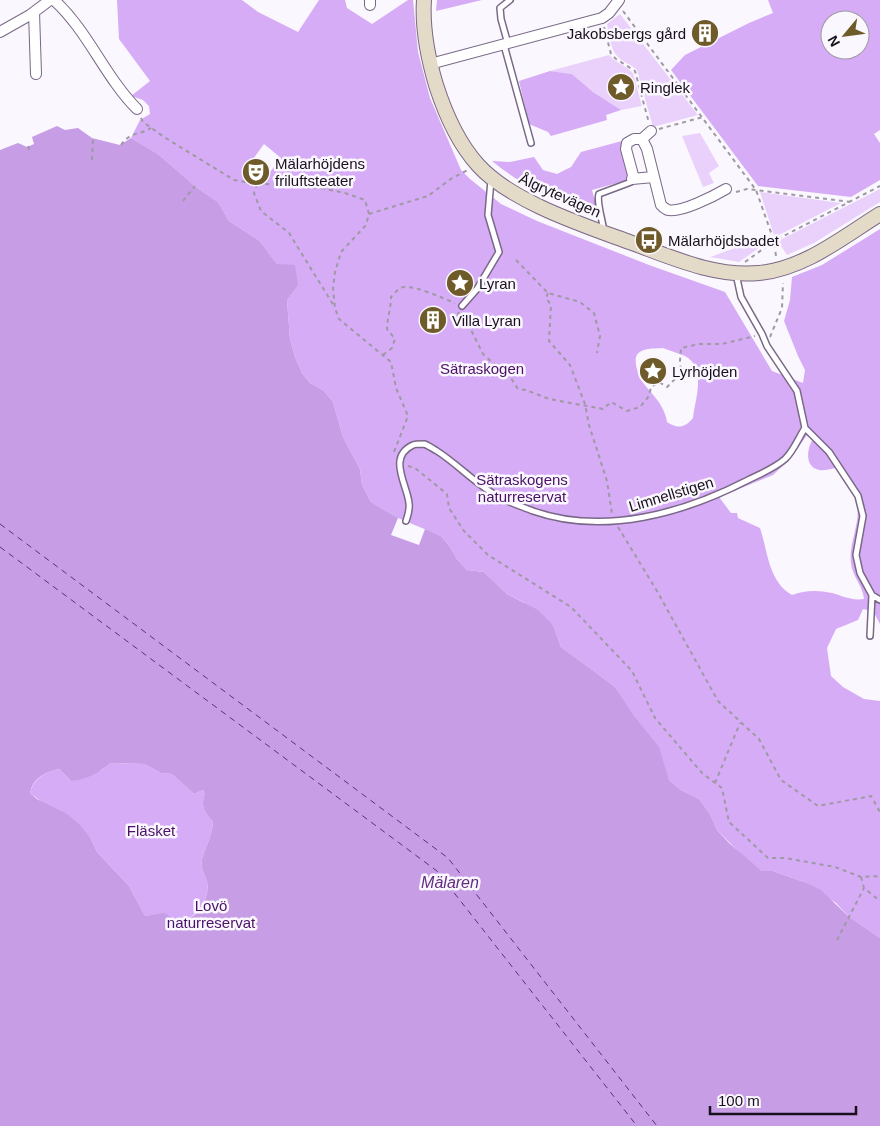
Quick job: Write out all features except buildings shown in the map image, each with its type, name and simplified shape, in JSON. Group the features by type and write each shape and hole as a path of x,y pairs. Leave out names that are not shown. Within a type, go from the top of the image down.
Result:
{"street":[{"path":"0,32 50,0"},
{"path":"54,0 67,13 118,87 137,109"},
{"name":"Ålgrytevägen","path":"424,0 425,36 430,64 439,96 452,126 478,165 504,187 536,204 689,264 736,274 760,273 791,266 829,247 880,214"},
{"path":"430,64 602,18 618,2"},
{"path":"34,12 36,74"},
{"path":"632,179 633,175 626,149 627,143 634,139 642,139 651,131"},
{"path":"642,139 647,149 661,205 666,210 700,203 726,189"},
{"name":"Ålgrytevägen","path":"632,179 653,177"}],"lane":[{"path":"510,0 500,8 501,20 531,143"},
{"path":"462,306 477,288 499,252 488,215 492,178"},
{"name":"Ålgrytevägen","path":"604,232 598,198 599,194 632,182 632,179"},
{"path":"736,274 741,297 767,346 797,391 805,428 829,452 858,496 863,516 856,555 860,573 872,595 880,600"},
{"name":"Limnellstigen","path":"400,463 404,452 409,448 414,445 425,444 501,498 534,511 564,518 588,521 615,521 653,516 736,486 785,459 805,428"},
{"path":"400,463 399,473 409,505 406,521"},
{"path":"870,636 872,595"}],"path":[{"path":"618,2 756,190 774,241 776,256"},
{"path":"602,18 611,54 634,71 651,131 703,117"},
{"path":"137,109 143,122 151,128 234,180 257,184 322,188 365,200 369,214 366,225 341,252 334,272 335,308"},
{"path":"120,145 126,137 151,128"},
{"path":"92,160 93,139"},
{"path":"28,146 30,152"},
{"path":"369,214 428,196 452,178 478,165"},
{"path":"257,184 254,193 261,212 289,233 335,308 339,319 390,362 396,388 408,416 394,454 396,461 415,468 447,494 449,508 464,531 488,554 570,608 632,671 655,718 702,772 722,788 729,822 768,858 785,858 835,867 861,877 880,876"},
{"path":"183,201 195,186"},
{"path":"736,274 738,266 774,241 880,186"},
{"path":"726,189 728,194 747,189 850,202"},
{"path":"516,260 548,293 580,302 594,313 600,336 597,353"},
{"path":"767,346 782,308 783,283"},
{"path":"383,356 392,348 395,339 387,329 391,297 403,287 417,290 462,306 458,314 469,326 483,354 492,363 507,372 518,389 526,390 549,399 585,405 591,408 602,409 611,402 627,411 640,407 649,396 651,388 659,382 667,386 681,373 681,348 699,344 722,344 762,334"},
{"path":"548,293 546,298 551,305 549,341 570,365 585,405 589,425 607,481 612,516 657,591 718,701 758,738 781,780 818,806 871,796 880,812"},
{"path":"715,782 740,722"},
{"path":"861,877 864,888 880,901"},
{"path":"837,940 864,888"}],"shaded area":[{"path":"620,14 698,115 653,127 637,70 619,58 611,45 607,24"},
{"path":"609,55 633,73 642,106 621,110 593,92 572,74 550,71"},
{"path":"700,133 719,166 709,173 714,183 703,187 682,136"},
{"path":"880,189 880,202 814,243 787,255 779,243 780,240"},
{"path":"760,192 841,203 779,235 774,235"},
{"path":"768,236 769,241 739,262 710,257"}],"green space":[{"name":"Sätraskogen","path":"117,0 242,0 258,12 298,32 319,0 345,0 347,8 372,24 408,0 413,0 418,52 430,98 461,170 470,179 501,204 537,221 649,265 725,292 772,371 803,383 805,370 784,321 790,300 792,277 822,265 880,229 880,624 873,611 863,609 858,620 836,629 827,648 831,676 843,687 864,699 880,701 880,938 848,916 836,903 804,882 773,871 762,871 741,854 717,830 710,814 699,799 681,790 669,780 643,729 614,686 561,647 553,625 523,602 507,594 484,572 467,570 441,536 398,518 371,502 362,485 360,469 343,437 333,402 323,390 310,383 302,373 295,357 290,339 287,300 298,286 277,264 260,241 229,221 218,202 196,187 158,154 131,138 140,120 150,114 149,106 143,100 131,96 150,81 119,39","holes":["264,144 281,158 266,177 256,178 245,170","663,348 685,356 692,361 696,368 698,384 693,418 684,426 674,426 667,422 660,404 640,379 636,357 638,353","807,435 813,439 808,452 811,465 821,470 835,468 853,493 858,513 851,563 864,599 852,599 817,591 807,591 792,595 784,589 773,574 760,528 738,518 737,513 731,513 719,497 773,475 791,458"]},
{"path":"437,0 482,0 436,11"},
{"path":"768,0 880,0 880,130 874,134 880,143 880,180 851,197 758,186 671,70 685,55 773,13"},
{"path":"550,71 572,74 593,92 621,110 606,115 607,120 551,136 548,132 529,124 519,81"},
{"path":"622,141 632,179 592,190 599,217 529,187 492,161 510,162 534,157 543,170 557,174 571,167 581,152"},
{"name":"Fläsket","path":"111,763 144,764 161,773 172,774 194,794 203,790 204,808 213,822 202,862 208,886 202,906 190,917 178,921 164,914 145,916 129,886 97,852 91,839 30,793 37,779 49,772 59,769 71,781 102,770"}],"water":[{"name":"Mälaren","path":"57,126 65,130 78,128 92,138 120,145 131,138 158,154 196,187 218,202 229,221 260,241 277,264 295,265 298,286 287,300 290,339 295,357 302,373 310,383 323,390 333,402 343,437 360,469 362,485 371,502 398,518 391,535 419,545 425,529 441,536 467,570 484,572 507,594 538,610 553,625 561,647 614,686 634,716 659,747 669,780 681,790 699,799 710,814 717,830 729,843 762,871 773,871 821,890 848,916 880,938 880,1126 0,1126 0,150 18,143 27,147 34,144 32,137","holes":["111,763 144,764 161,773 172,774 194,794 203,790 204,808 213,822 202,862 208,886 206,896 202,906 193,916 178,921 164,913 145,916 129,886 97,852 91,839 80,825 67,814 37,799 30,793 34,783 40,776 59,769 71,781 92,775"]}],"ferry route":[{"path":"0,524 448,858 657,1126"},
{"path":"0,547 437,871 637,1126"}],"place":[{"name":"Jakobsbergs gård","path":"705,33"},
{"name":"Ringlek","path":"621,87"},
{"name":"Mälarhöjdens friluftsteater","path":"256,172"},
{"name":"Mälarhöjdsbadet","path":"649,240"},
{"name":"Lyran","path":"460,283"},
{"name":"Villa Lyran","path":"433,320"},
{"name":"Lyrhöjden","path":"653,371"}],"park label":[{"name":"Sätraskogens naturreservat","path":"522,488"},
{"name":"Lovö naturreservat","path":"211,914"}]}
